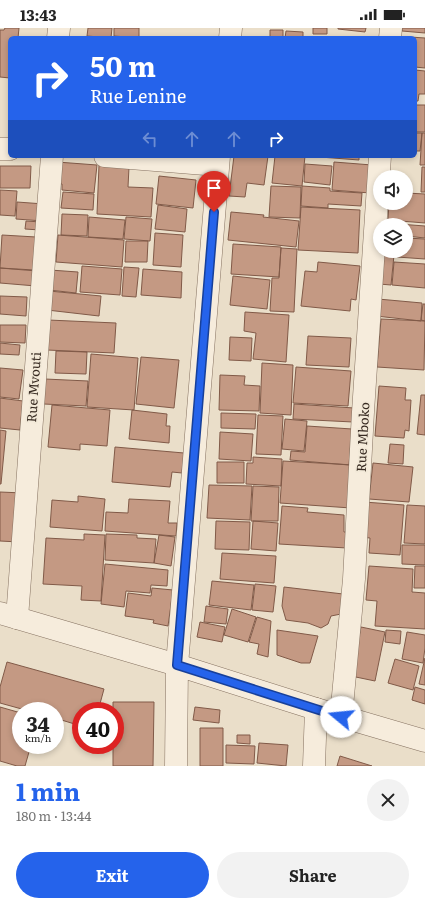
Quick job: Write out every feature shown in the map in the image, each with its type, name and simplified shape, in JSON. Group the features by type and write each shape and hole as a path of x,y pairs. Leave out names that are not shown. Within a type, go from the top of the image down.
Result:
{"street":[{"name":"Rue Mvouti","path":"8,616 52,158"},
{"path":"162,158 218,160 177,665 176,766"},
{"name":"Rue Mboko","path":"341,717 354,579 363,412 380,158"},
{"path":"8,616 177,665 341,717 425,741"},
{"path":"314,766 316,709"}],"building":[{"path":"5,28 19,28 18,36 8,36 8,78 0,77 0,30 4,30"},
{"path":"88,28 112,28 111,36 87,36"},
{"path":"114,28 139,28 139,36 114,36"},
{"path":"313,28 327,28 327,34 313,34"},
{"path":"338,28 366,28 365,32"},
{"path":"396,28 425,28 425,33 402,31 402,29"},
{"path":"270,30 283,30 283,36 270,36"},
{"path":"286,31 303,32 303,36 285,36"},
{"path":"417,37 425,38 425,68 417,67"},
{"path":"417,70 425,71 425,94 419,94 418,101"},
{"path":"417,105 425,105 425,132 417,132"},
{"path":"417,133 422,133 420,151 417,151"},
{"path":"422,133 425,133 425,165 420,165"},
{"path":"234,158 268,158 264,185 247,183 245,197 229,196"},
{"path":"275,158 305,158 302,186 272,183"},
{"path":"333,158 359,158 359,160"},
{"path":"57,162 97,165 94,193 62,190 62,184 55,183"},
{"path":"334,162 372,165 370,193 332,190"},
{"path":"305,164 332,166 330,185 304,182"},
{"path":"99,165 129,167 128,187 153,188 151,217 97,214"},
{"path":"0,166 31,166 30,188 0,188"},
{"path":"422,167 425,167 425,192 421,192"},
{"path":"159,176 196,180 193,208 156,204"},
{"path":"271,186 301,187 300,218 269,217"},
{"path":"302,186 330,188 330,191 362,193 361,206 328,204 328,208 301,206"},
{"path":"0,190 17,191 15,216 0,215"},
{"path":"63,192 94,194 93,210 61,208"},
{"path":"413,193 425,194 425,223 413,222 413,218 388,218 389,210 413,210"},
{"path":"17,202 44,204 43,221 16,219"},
{"path":"158,205 187,209 185,232 155,229"},
{"path":"301,207 360,210 358,253 298,250"},
{"path":"231,212 264,215 263,217 299,221 296,247 228,240"},
{"path":"62,214 88,215 87,236 61,235"},
{"path":"89,217 125,220 123,239 88,237"},
{"path":"126,217 152,219 150,241 124,239"},
{"path":"26,221 41,222 40,230 25,229"},
{"path":"413,225 425,226 425,238 413,237"},
{"path":"155,233 183,235 181,267 153,265"},
{"path":"2,235 36,237 34,270 0,268"},
{"path":"58,235 124,240 122,267 56,262"},
{"path":"413,238 425,239 425,259 411,258 413,258"},
{"path":"126,241 148,241 147,262 125,262"},
{"path":"233,244 281,247 279,277 231,274"},
{"path":"281,248 297,249 294,312 270,311 272,278 279,278"},
{"path":"382,258 394,258 391,285 379,284"},
{"path":"318,262 360,266 356,300 351,299 350,311 301,306 305,271 317,272"},
{"path":"394,262 425,264 425,288 392,285"},
{"path":"82,266 122,269 120,295 80,292"},
{"path":"124,267 139,268 136,297 122,296"},
{"path":"0,268 37,271 36,286 0,283"},
{"path":"143,269 182,272 181,298 141,295"},
{"path":"50,270 78,272 76,293 49,290"},
{"path":"233,276 270,280 267,309 230,305"},
{"path":"49,291 101,296 99,316 47,310"},
{"path":"0,296 27,297 26,316 0,314"},
{"path":"378,299 422,303 421,321 376,316"},
{"path":"423,304 425,304 425,321 421,320"},
{"path":"245,312 289,315 286,362 253,359 256,333 244,331"},
{"path":"381,319 425,321 424,370 377,367"},
{"path":"48,320 116,323 114,353 47,350"},
{"path":"0,325 26,325 25,343 0,342"},
{"path":"308,336 351,338 349,367 306,365"},
{"path":"230,337 252,338 251,361 229,360"},
{"path":"0,343 20,345 19,355 0,354"},
{"path":"56,351 87,352 86,374 55,373"},
{"path":"91,354 138,358 134,410 87,407"},
{"path":"141,357 179,360 174,408 136,404"},
{"path":"262,363 293,365 291,415 260,413"},
{"path":"296,367 351,371 348,406 293,403"},
{"path":"0,368 23,370 19,399 0,397"},
{"path":"220,375 245,376 244,385 260,386 259,411 219,410"},
{"path":"45,379 88,381 86,406 44,404"},
{"path":"379,386 406,388 405,400 411,400 409,431 405,430 404,438 375,436"},
{"path":"421,395 425,395 425,435 417,434"},
{"path":"0,398 23,401 20,430 0,428"},
{"path":"294,404 354,408 353,422 293,419"},
{"path":"52,405 110,410 107,446 80,444 80,450 48,447"},
{"path":"132,410 167,414 166,426 170,426 169,443 129,439"},
{"path":"221,413 256,414 255,429 221,428"},
{"path":"258,415 283,416 281,455 256,454"},
{"path":"285,419 307,421 304,451 282,449"},
{"path":"307,426 352,429 349,465 290,460 291,451 305,452"},
{"path":"0,430 6,431 1,484 0,484"},
{"path":"220,432 253,434 251,461 219,459"},
{"path":"390,444 404,445 403,464 388,463"},
{"path":"115,447 184,453 182,473 172,472 170,487 112,482"},
{"path":"253,457 282,459 281,486 246,484 247,463 253,463"},
{"path":"283,461 354,465 351,508 280,503"},
{"path":"217,462 244,462 244,483 217,483"},
{"path":"373,463 413,467 409,502 369,499"},
{"path":"209,485 252,486 250,520 207,518"},
{"path":"253,486 279,487 278,521 251,521"},
{"path":"0,492 23,493 19,542 0,541"},
{"path":"78,496 105,499 102,531 50,527 52,500 78,502"},
{"path":"129,499 170,501 168,523 177,523 176,536 105,531 106,512 128,513"},
{"path":"364,502 404,505 400,555 369,553 370,538 361,537"},
{"path":"407,505 425,506 425,544 404,543"},
{"path":"282,506 308,508 307,512 344,515 344,532 348,532 347,548 279,544"},
{"path":"216,521 250,522 249,550 215,549"},
{"path":"253,521 278,523 276,551 251,549"},
{"path":"84,534 105,535 101,601 81,600 82,586 43,584 46,538 84,540"},
{"path":"106,534 137,535 137,538 156,539 154,563 105,560"},
{"path":"159,535 175,537 171,566 154,563"},
{"path":"402,545 425,545 425,565 402,564"},
{"path":"222,553 276,556 274,583 220,579"},
{"path":"105,564 168,570 167,586 151,585 150,593 126,591 124,607 101,604"},
{"path":"369,566 413,569 412,592 425,593 425,629 375,626 377,601 366,600"},
{"path":"415,566 425,566 425,588 414,588"},
{"path":"212,581 254,585 251,610 209,605"},
{"path":"255,584 276,586 273,612 252,610"},
{"path":"284,587 343,594 341,614 331,616 328,624 321,628 308,623 286,620 282,606"},
{"path":"152,588 173,590 168,626 153,623 154,620 125,616 128,593 151,596"},
{"path":"206,606 228,609 226,624 204,622"},
{"path":"232,609 256,617 248,642 224,635"},
{"path":"257,617 271,621 268,657 257,654 259,644 249,642"},
{"path":"200,622 225,627 222,642 197,637"},
{"path":"361,627 385,632 375,681 351,676"},
{"path":"277,630 318,636 310,663 301,663 277,655"},
{"path":"386,630 401,631 400,644 385,642"},
{"path":"407,632 425,635 423,663 402,659"},
{"path":"425,658 425,685 419,684"},
{"path":"395,659 419,666 413,690 388,683"},
{"path":"7,662 104,689 100,702 72,702 72,723 64,721 64,702 12,702 12,706 0,703 0,687"},
{"path":"415,687 425,690 425,704 412,700"},
{"path":"124,702 154,702 153,766 113,766 113,754 124,754"},
{"path":"0,707 12,710 12,754 28,754 25,766 17,766 0,761"},
{"path":"195,707 220,710 219,723 193,720"},
{"path":"200,728 223,728 223,766 200,766"},
{"path":"237,735 250,735 250,744 237,743"},
{"path":"259,743 288,745 286,766 257,763"},
{"path":"226,745 255,746 254,764 226,763"},
{"path":"340,756 372,766 337,766"}],"route":[{"path":"214,212 177,665 341,717"}]}
